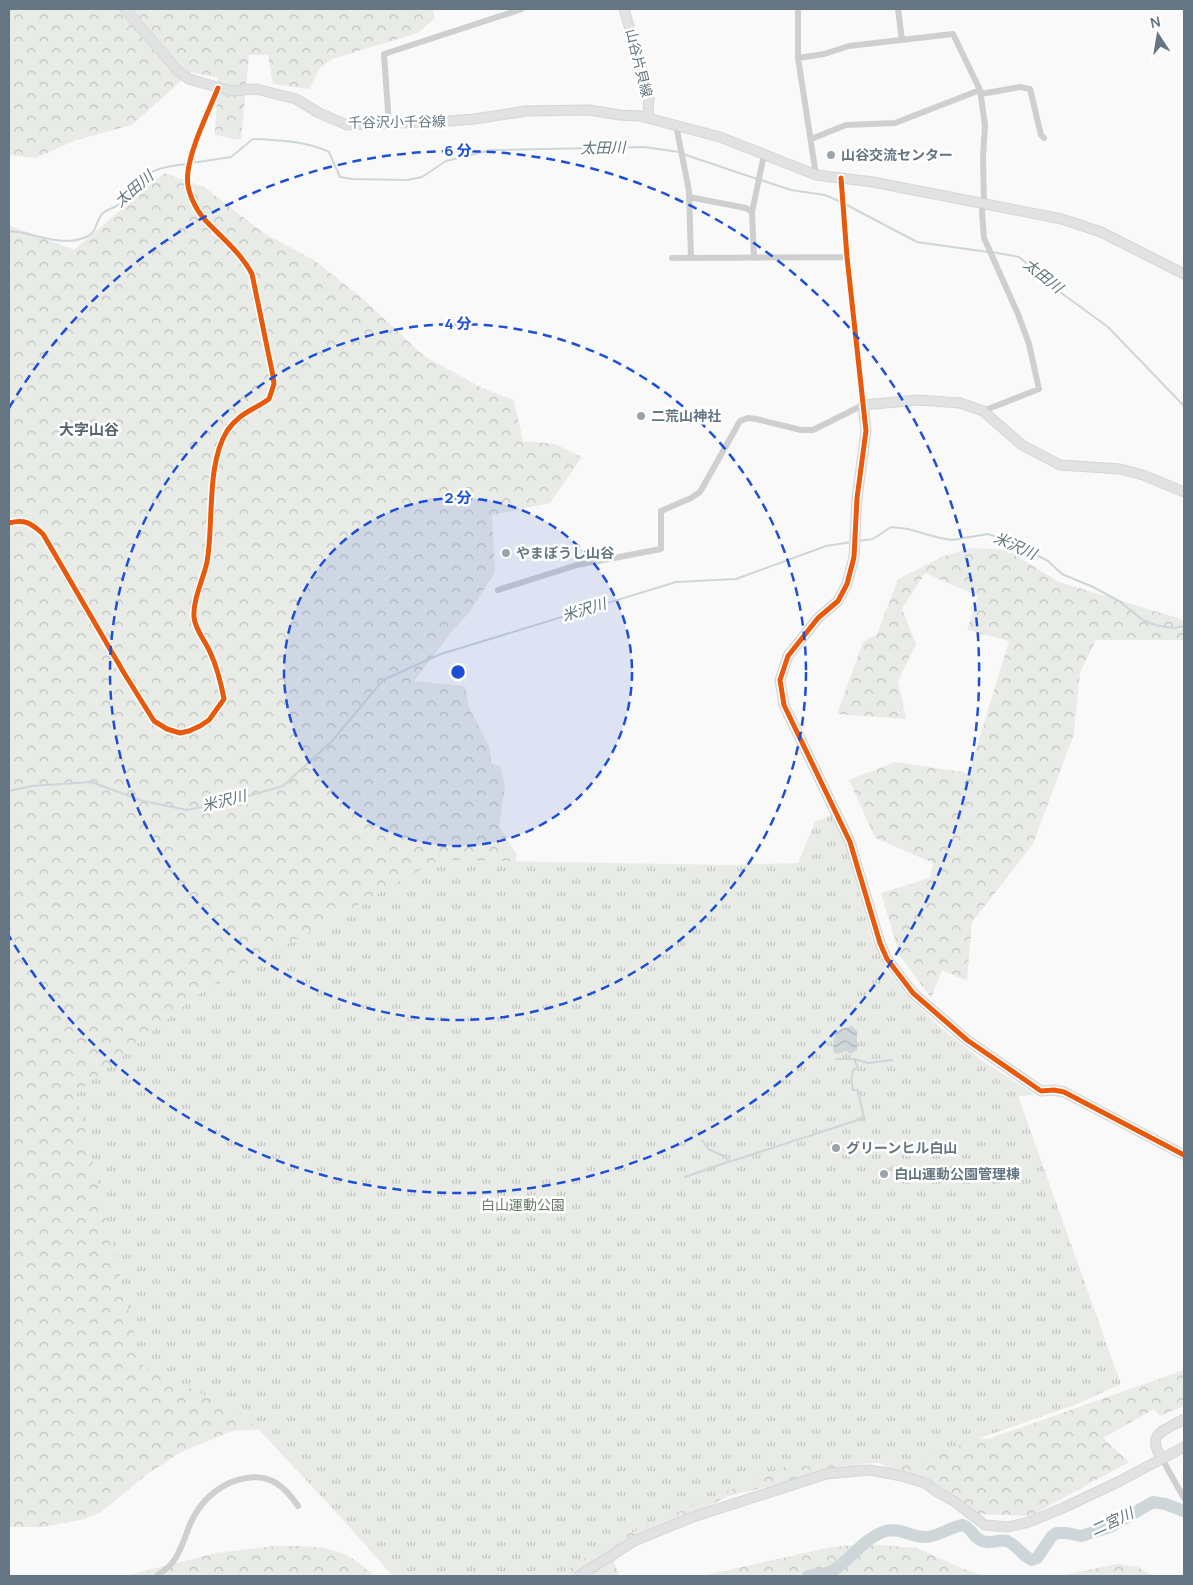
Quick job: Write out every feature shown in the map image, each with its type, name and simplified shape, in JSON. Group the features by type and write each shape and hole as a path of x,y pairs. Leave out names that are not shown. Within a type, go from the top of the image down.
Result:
{"street":[{"name":"千谷沢小千谷線","path":"125,9 178,71 189,79 231,91 256,89 296,99 319,113 347,125 389,125 475,119 526,111 589,110 648,118 720,137 816,175 874,182 1062,219 1101,232 1184,274"},
{"path":"389,125 384,54 522,9"},
{"name":"山谷片貝線","path":"624,9 649,95 648,118"},
{"path":"798,9 798,58 812,139 816,175"},
{"path":"898,9 902,40"},
{"path":"798,58 824,54 849,46 953,34 981,92 985,125 983,157 984,203 982,212 984,238 1018,314 1029,344 1039,389 983,411"},
{"path":"812,139 846,125 894,123 981,92 1020,87 1030,89 1041,135 1044,138"},
{"path":"9,523 18,521 33,524 43,534 154,721 167,729 180,733 200,726 209,720 224,699 221,681 210,652 196,627 194,617 207,561 218,451 226,433 234,422 240,416 269,399 274,384 274,376 252,274 246,263 195,207 187,180 192,155 218,88"},
{"path":"676,125 689,197 691,258"},
{"path":"754,258 752,212 764,155"},
{"path":"842,178 847,257 866,431 857,498 854,557 846,584 838,601 818,618 788,656 780,680 784,705 850,842 880,943 888,959 913,993 967,1040 1040,1091 1054,1090 1064,1092 1184,1155"},
{"path":"689,197 746,208 752,212"},
{"path":"672,258 847,257"},
{"path":"498,590 577,565 661,549 661,511 700,492 740,421 748,418 801,430 813,430 863,405 918,400 960,403 983,411 1022,445 1060,465 1120,469 1143,475 1184,492"},
{"path":"1184,1419 1163,1431 1154,1442 1155,1448 1184,1498"},
{"path":"579,1576 634,1541 693,1517 826,1474 870,1470 902,1476 925,1483 955,1502 985,1525 1008,1527 1029,1522 1064,1508 1184,1447"},
{"path":"157,1576 172,1563 184,1543 193,1518 204,1502 224,1485 237,1479 258,1476 281,1486 298,1506"}],"green space":[{"path":"9,9 433,9 435,18 418,33 332,59 320,68 309,89 273,84 268,55 249,55 241,140 215,135 218,78 191,72 132,125 76,140 36,158 9,155"},
{"path":"164,173 204,187 265,234 314,260 363,299 424,356 484,389 514,400 523,441 555,444 582,457 550,503 492,515 495,572 469,613 453,630 414,681 465,686 469,708 490,748 491,763 500,766 505,786 499,826 517,855 502,907 925,1433 988,1439 1184,1370 1184,1406 1160,1416 1154,1409 1103,1438 1129,1462 1030,1516 972,1514 876,1461 728,1496 623,1553 614,1562 621,1576 489,1576 265,1429 232,1431 181,1452 146,1475 101,1512 85,1519 42,1527 9,1527 9,225 74,250"},
{"path":"971,548 1007,550 1059,582 1184,620 1184,640 1096,640 1080,672 1074,734 1033,844 972,922 967,981 942,970 931,998 900,956 881,893 930,878 933,863 875,838 849,780 895,762 969,773 1009,641 967,630 978,596 925,573 902,609 916,644 898,681 906,719 837,714 863,642 877,634 898,579 944,556"},
{"name":"白山運動公園","path":"833,814 845,843 872,939 885,968 913,1001 940,1027 980,1059 1036,1095 1018,1096 1121,1384 1077,1404 915,1461 784,1467 607,1543 558,1576 393,1576 245,1415 142,1365 76,1093 200,993 438,860 731,865 798,863 815,822"},
{"path":"867,1544 917,1548 961,1568 985,1576 702,1576 831,1547"},
{"path":"274,1546 316,1547 340,1552 362,1566 373,1576 125,1576 216,1553"},
{"path":"1117,1564 1138,1567 1154,1576 1060,1576"}],"water":[{"path":"852,1026 857,1031 857,1050 851,1054 846,1051 838,1054 834,1053 833,1046 836,1034 840,1030"}],"waterway":[{"name":"太田川","path":"191,163 231,157 253,139 291,142 320,148 329,152 340,177 352,179 407,180 422,177 446,161 491,150 644,147 679,152"},
{"name":"太田川","path":"683,154 757,179"},
{"name":"太田川","path":"9,231 48,239 79,240 91,234 102,214 123,201 135,185 146,175 165,167 187,164"},
{"name":"太田川","path":"761,180 791,190 825,195 841,202"},
{"name":"太田川","path":"845,204 917,242 988,252"},
{"name":"太田川","path":"992,252 1019,257 1060,292 1108,327 1184,406"},
{"name":"米沢川","path":"857,541 873,539 891,527 908,529 952,540 988,534 1048,561 1062,574 1093,587 1119,601 1143,620 1155,625 1174,628 1184,626"},
{"name":"米沢川","path":"9,791 32,786 91,782 143,801 187,810 234,800 283,786 333,740 383,680 441,654 676,582 736,579 826,546 852,542"},
{"path":"836,1059 854,1059 868,1063 892,1060"},
{"path":"702,1140 708,1149 726,1157 729,1162 864,1118 858,1090 853,1090 852,1074 854,1069 858,1068 854,1059"},
{"path":"685,1177 728,1162"},
{"name":"二宮川","path":"808,1576 834,1570 871,1538 891,1530 927,1537 963,1525 983,1542 1007,1541 1032,1560 1037,1558 1052,1536 1057,1533 1081,1536 1110,1527 1153,1502 1184,1511"}],"cycle path":[{"path":"9,523 19,521 28,523 43,534 154,721 167,729 180,733 189,731 209,720 224,699 215,663 196,626 194,610 207,562 216,460 220,445 227,431 241,416 269,399 274,384 252,274 237,252 202,216 189,192 187,178 193,151 218,88"},
{"path":"841,178 847,257 866,431 857,498 854,557 847,584 838,601 818,618 788,656 780,680 784,705 850,842 880,943 887,959 913,993 967,1040 1041,1091 1054,1090 1064,1092 1184,1155"}],"place":[{"name":"山谷交流センター","path":"831,155"},
{"name":"二荒山神社","path":"641,416"},
{"name":"やまぼうし山谷","path":"506,553"},
{"name":"グリーンヒル白山","path":"836,1148"},
{"name":"白山運動公園管理棟","path":"884,1174"}],"district":[{"name":"大字山谷","path":"89,430"}]}
